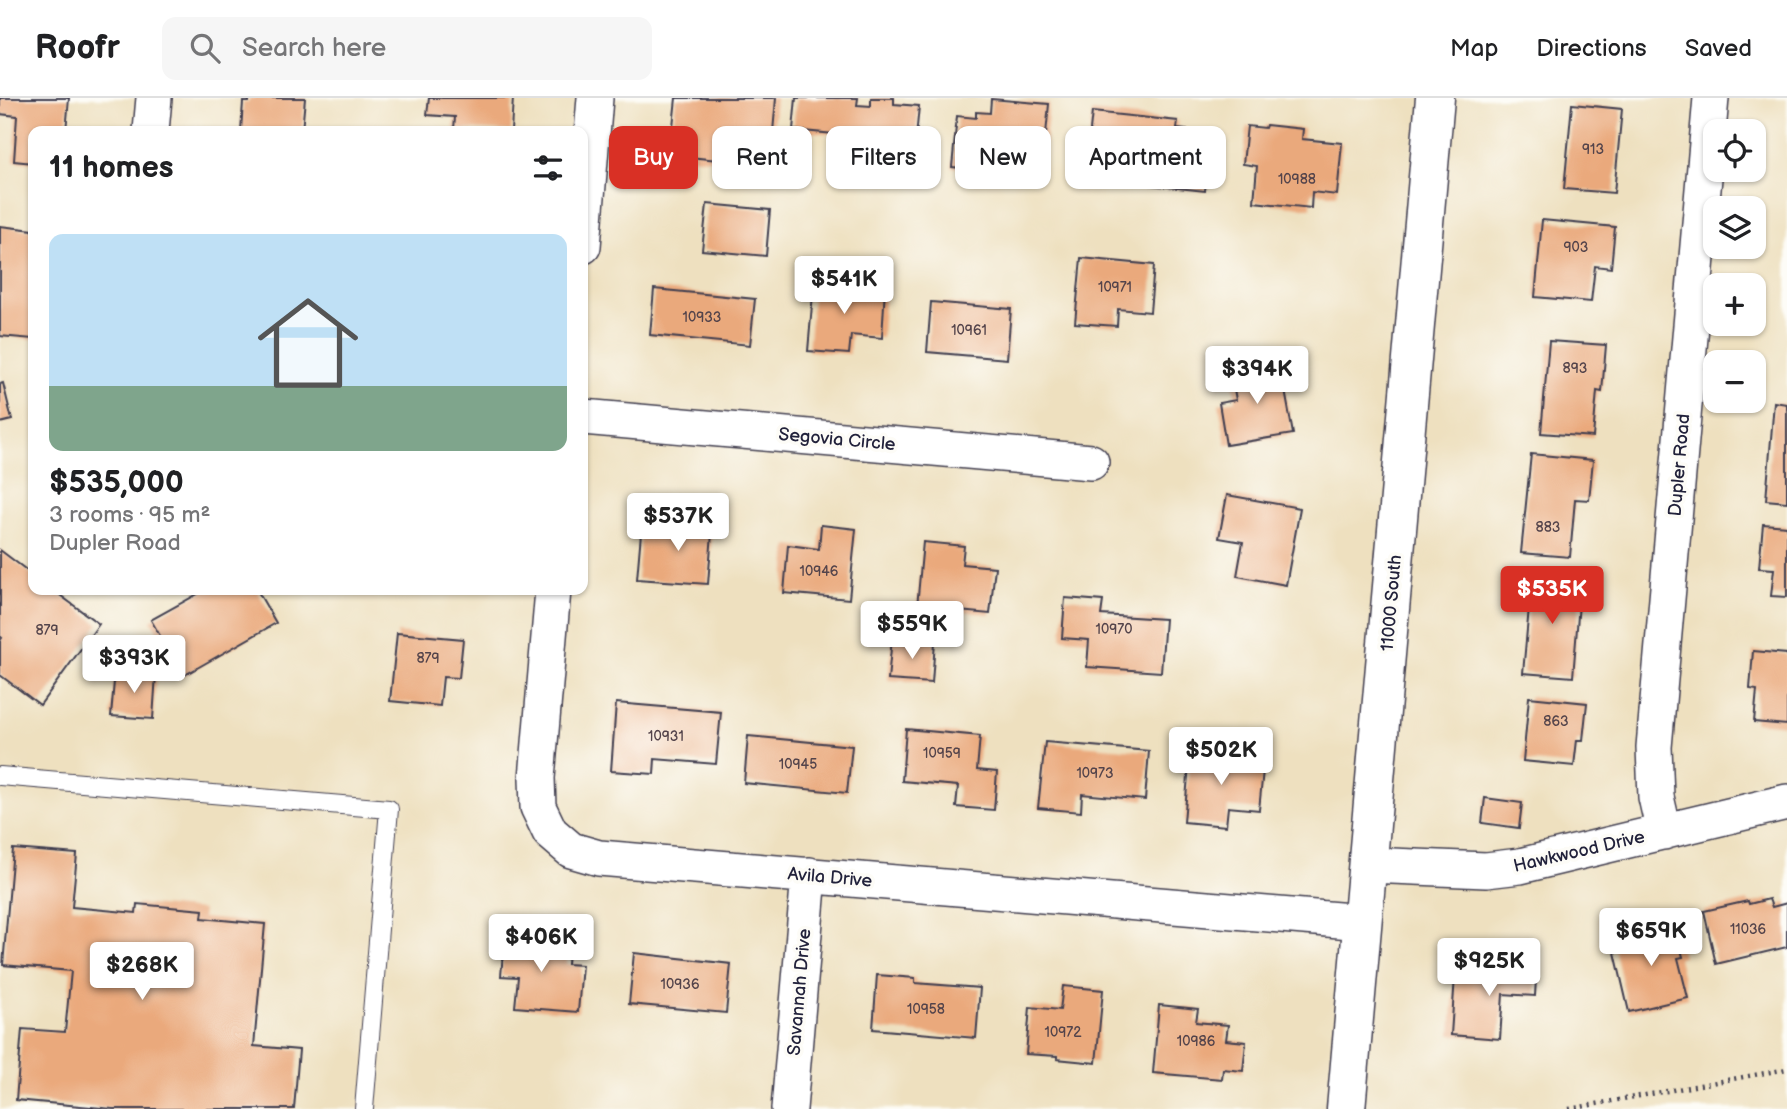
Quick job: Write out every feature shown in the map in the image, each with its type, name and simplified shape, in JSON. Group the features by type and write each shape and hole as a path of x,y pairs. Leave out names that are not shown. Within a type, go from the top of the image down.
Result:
{"street":[{"path":"151,126 154,98"},
{"path":"588,184 595,98"},
{"name":"11000 South","path":"1346,1109 1435,98"},
{"name":"Dupler Road","path":"1664,832 1656,797 1654,747 1711,98"},
{"name":"Segovia Circle","path":"588,417 1091,462"},
{"name":"Avila Drive","path":"553,595 537,778 538,807 550,832 571,850 599,858 1363,922"},
{"name":"Hawkwood Drive","path":"1368,865 1486,870 1520,866 1787,802"},
{"name":"Savannah Drive","path":"789,1109 809,875"}],"lane":[{"path":"0,776 389,809 364,1109"}],"path":[{"path":"1569,1109 1787,1069"}],"building":[{"path":"0,98 69,98 66,126 28,126 28,162 14,161 17,116 0,114"},
{"path":"249,98 305,98 302,126 241,126 243,102 249,102"},
{"path":"429,98 513,98 511,126 454,126 455,117 427,115"},
{"path":"676,98 776,98 774,126 712,126 712,159 698,158 698,126 673,126"},
{"path":"796,98 858,98 857,105 871,106 871,98 894,98 894,104 919,106 917,126 826,126 826,133 812,132 812,126 793,126"},
{"path":"991,99 1049,104 1047,126 956,126 957,116 976,118 976,112 990,113"},
{"path":"1572,104 1622,109 1614,193 1564,189"},
{"path":"1092,112 1178,121 1177,126 1090,126"},
{"path":"1266,125 1303,129 1302,139 1342,143 1337,195 1312,192 1311,208 1254,202 1257,166 1243,164 1247,126 1265,128"},
{"path":"955,136 955,167 952,167"},
{"path":"707,204 770,210 766,256 702,250"},
{"path":"1542,220 1615,227 1611,268 1595,266 1591,302 1535,297"},
{"path":"0,226 28,229 28,339 0,336"},
{"path":"1081,258 1154,265 1150,312 1118,309 1117,326 1075,323"},
{"path":"814,282 885,288 882,338 851,335 849,354 808,351"},
{"path":"654,289 755,299 750,345 650,335"},
{"path":"931,302 1011,309 1007,359 927,352"},
{"path":"1549,341 1606,345 1602,392 1597,391 1593,437 1541,433"},
{"path":"1280,363 1293,434 1226,445 1219,403 1236,400 1231,372"},
{"path":"3,383 12,420 0,423 0,384"},
{"path":"1774,402 1787,404 1787,502 1766,500"},
{"path":"1531,454 1593,460 1589,500 1575,499 1570,557 1521,553"},
{"path":"1227,495 1300,508 1286,585 1237,576 1243,542 1219,538"},
{"path":"672,516 713,520 708,584 637,579 641,533 670,535"},
{"path":"1763,524 1787,526 1787,597 1771,596 1774,569 1759,568"},
{"path":"821,525 856,529 849,599 784,593 788,545 819,549"},
{"path":"923,542 964,546 962,564 995,567 990,614 917,607"},
{"path":"0,550 28,571 28,595 60,595 99,624 40,705 0,675"},
{"path":"1532,575 1581,579 1573,677 1523,673"},
{"path":"196,595 260,595 276,623 183,676 151,620"},
{"path":"1065,598 1103,601 1101,615 1165,619 1161,672 1087,667 1089,640 1062,638"},
{"path":"397,633 463,639 459,678 443,677 440,706 390,701"},
{"path":"892,638 935,642 932,683 888,680"},
{"path":"1753,651 1787,654 1787,725 1754,722 1757,690 1750,689"},
{"path":"115,670 156,674 153,719 111,716"},
{"path":"1529,697 1587,703 1583,740 1577,740 1574,766 1523,761"},
{"path":"616,703 721,712 716,764 655,759 654,774 611,771"},
{"path":"906,729 980,736 977,770 997,772 994,810 956,807 958,786 902,781"},
{"path":"748,736 852,746 847,793 744,783"},
{"path":"1045,742 1149,751 1145,800 1082,794 1081,812 1038,808"},
{"path":"1190,753 1264,760 1259,810 1228,807 1226,826 1184,822"},
{"path":"1485,798 1522,803 1519,828 1482,823"},
{"path":"13,849 77,854 72,907 136,913 137,904 203,910 202,918 265,924 254,1046 299,1050 294,1109 113,1109 16,1100 22,1029 65,1032 71,971 3,965"},
{"path":"1769,899 1772,907 1787,903 1787,947 1716,964 1704,911"},
{"path":"1674,922 1683,957 1678,958 1688,998 1629,1012 1613,944 1640,937 1638,931"},
{"path":"505,931 545,935 543,950 568,952 567,964 582,965 578,1012 515,1007 518,977 501,976"},
{"path":"634,953 731,964 726,1013 629,1004"},
{"path":"1502,959 1537,962 1535,996 1503,994 1500,1039 1451,1035 1455,976 1472,979 1472,974 1481,975 1481,971 1501,973"},
{"path":"877,975 915,978 915,983 980,988 976,1038 873,1029"},
{"path":"1063,986 1103,990 1096,1063 1026,1054 1030,1007 1060,1010"},
{"path":"1159,1005 1198,1009 1196,1022 1228,1025 1226,1040 1246,1042 1243,1071 1223,1069 1222,1079 1153,1073"}]}
